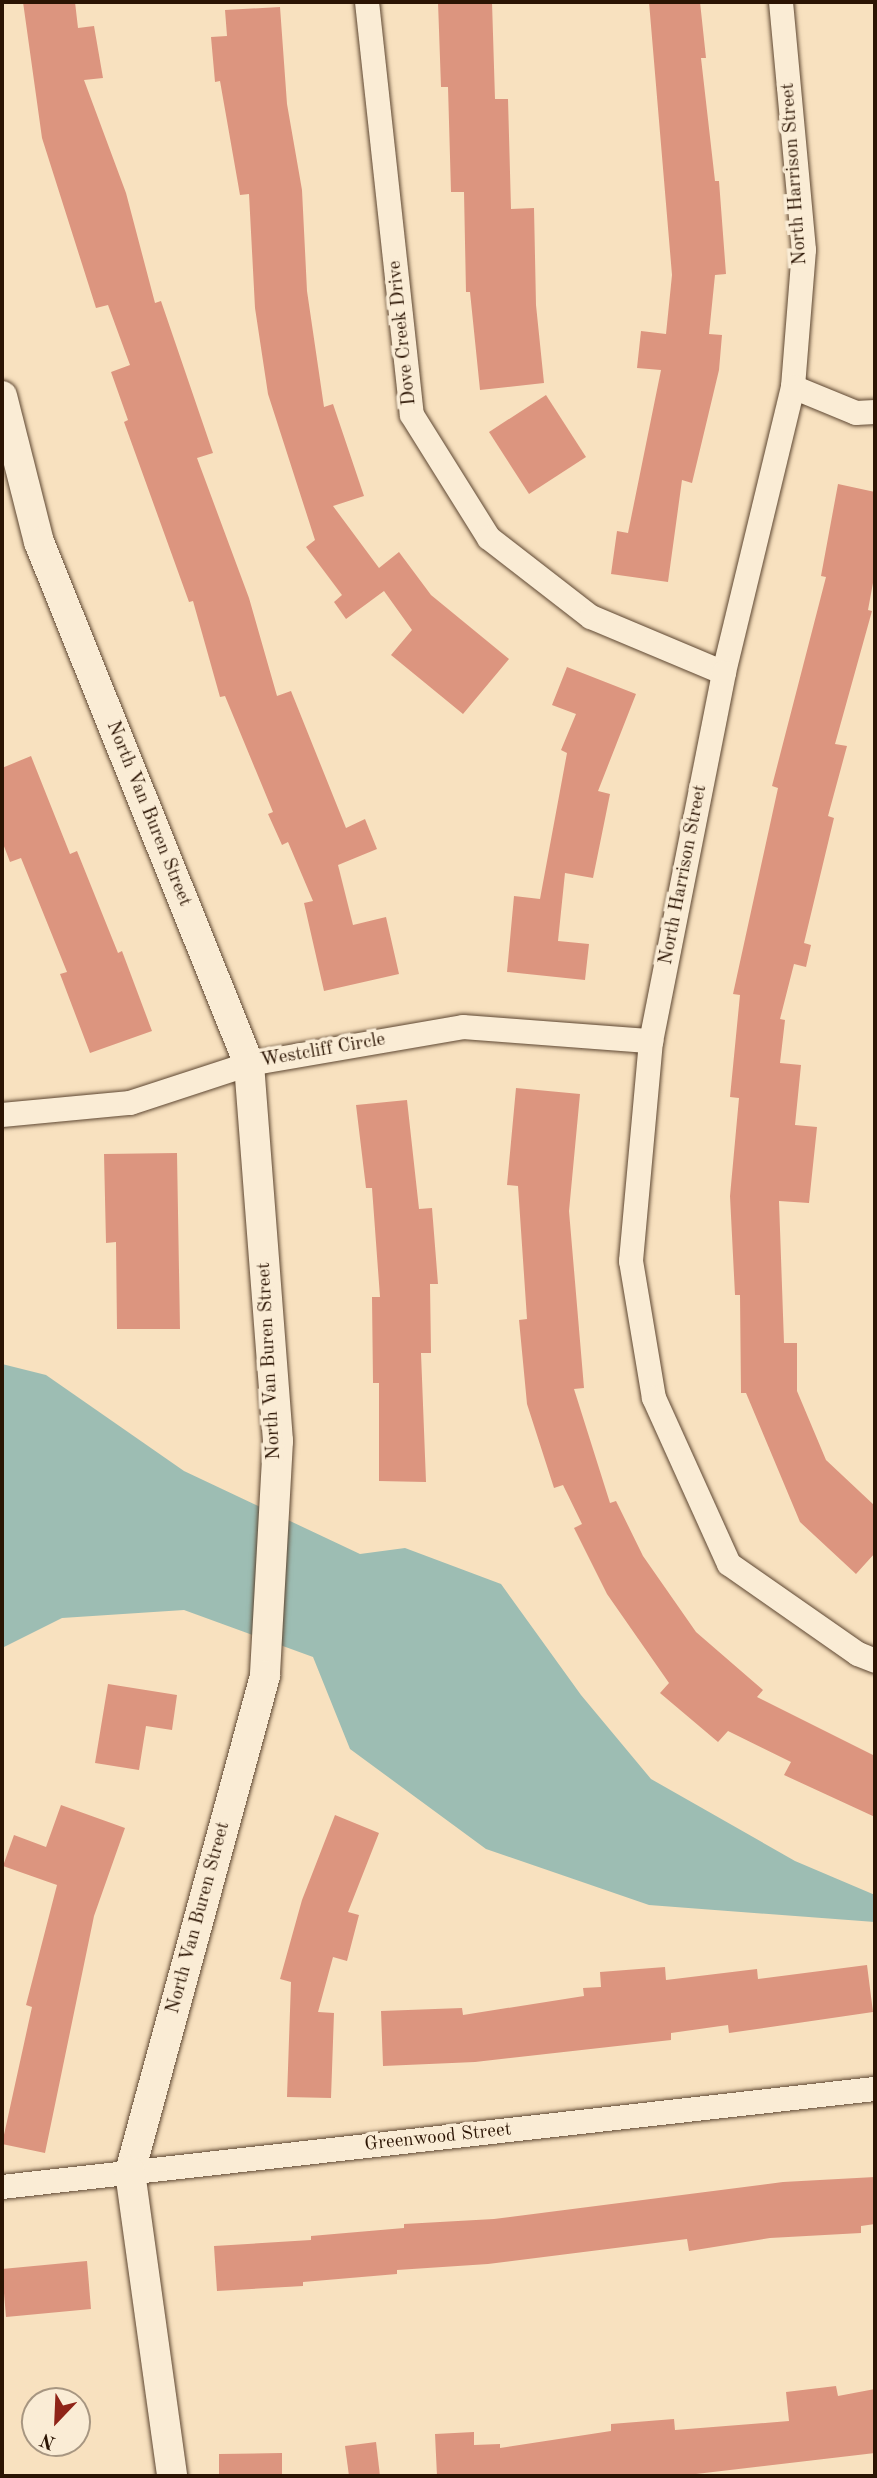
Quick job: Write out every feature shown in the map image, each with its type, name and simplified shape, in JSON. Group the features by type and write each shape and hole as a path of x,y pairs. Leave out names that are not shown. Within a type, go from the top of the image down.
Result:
{"street":[{"name":"Dove Creek Drive","path":"367,2 412,415 489,538 591,617 724,673"},
{"name":"North Harrison Street","path":"780,2 804,250 793,387 724,673 651,1041 631,1261 654,1398 729,1564 858,1654 875,1661"},
{"path":"793,387 856,413 875,412"},
{"name":"North Van Buren Street","path":"2,396 39,542 248,1064 278,1441 265,1676 130,2172 172,2476"},
{"name":"Westcliff Circle","path":"2,1115 130,1103 248,1064 463,1027 651,1041"},
{"name":"Greenwood Street","path":"2,2188 875,2089"}],"water":[{"path":"2,1364 46,1375 184,1471 360,1554 405,1548 501,1584 581,1695 651,1779 795,1861 875,1895 875,1922 649,1905 486,1849 350,1749 313,1657 184,1610 62,1618 2,1648"}],"building":[{"path":"23,2 75,2 78,28 94,26 103,78 84,80 126,193 155,303 161,301 213,453 197,458 249,598 277,696 291,691 346,828 365,819 377,849 338,865 353,925 386,917 399,974 324,991 304,903 313,901 288,842 282,845 268,814 273,812 225,696 220,697 193,601 189,602 124,422 128,420 111,372 130,365 108,305 96,308 42,138"},
{"path":"438,2 492,2 495,99 508,99 511,209 534,208 536,305 544,383 480,390 470,292 466,292 464,192 451,192 448,87 441,87"},
{"path":"649,2 700,2 706,58 701,58 715,181 719,181 726,274 715,275 709,334 722,335 719,370 692,483 682,480 668,582 611,574 617,531 628,533 661,370 637,368 641,331 666,334 672,275"},
{"path":"280,7 287,104 302,190 307,291 324,407 333,404 364,496 333,506 379,568 399,552 431,595 509,659 463,714 391,655 412,630 384,591 346,619 334,602 342,595 306,547 315,540 268,394 255,308 249,194 240,195 220,81 215,82 211,37 227,36 225,10"},
{"path":"546,395 586,457 529,494 489,432"},
{"path":"838,484 875,492 875,572 868,610 872,611 835,744 847,746 828,816 834,818 804,943 811,945 806,967 794,964 780,1019 785,1020 780,1063 801,1065 795,1125 817,1127 809,1203 779,1201 784,1343 797,1343 797,1391 826,1460 875,1506 875,1553 856,1574 800,1522 746,1393 741,1393 740,1295 735,1295 730,1196 739,1098 730,1097 740,995 733,994 778,788 772,786 826,577 821,576"},
{"path":"567,667 636,694 598,791 610,794 593,878 565,873 558,941 589,944 585,980 507,972 514,896 540,899 567,753 561,750 576,714 552,705"},
{"path":"31,756 70,854 77,851 118,953 122,951 152,1031 90,1053 60,974 67,972 21,858 10,862 2,841 2,768"},
{"path":"516,1088 580,1094 569,1211 584,1388 574,1389 610,1503 616,1501 643,1556 696,1632 763,1690 757,1697 875,1756 875,1817 784,1775 791,1762 728,1731 718,1742 660,1693 669,1683 607,1594 574,1528 582,1524 563,1485 554,1488 527,1404 519,1320 527,1319 518,1186 507,1185"},
{"path":"407,1100 419,1209 432,1208 438,1284 430,1284 431,1353 421,1353 426,1482 379,1481 379,1383 373,1383 372,1297 380,1297 372,1188 366,1188 356,1105"},
{"path":"177,1153 180,1329 117,1329 116,1242 106,1243 104,1154"},
{"path":"108,1684 177,1695 172,1730 146,1726 139,1770 95,1763"},
{"path":"61,1805 125,1828 94,1916 45,2153 2,2144 32,2007 26,2005 57,1885 3,1866 14,1835 46,1847"},
{"path":"335,1815 379,1833 348,1912 359,1915 347,1961 333,1957 318,2012 334,2013 331,2098 287,2097 291,1982 280,1979 302,1900"},
{"path":"867,1965 873,2012 729,2033 728,2025 671,2033 671,2040 475,2062 383,2066 381,2011 462,2008 463,2015 584,1996 583,1988 601,1987 600,1972 665,1967 666,1980 757,1969 758,1979"},
{"path":"875,2177 875,2224 861,2226 861,2233 770,2238 689,2251 687,2239 488,2264 397,2270 397,2274 303,2282 303,2286 217,2291 214,2246 311,2240 311,2236 404,2228 404,2224 494,2219 783,2182"},
{"path":"87,2261 91,2309 6,2317 2,2269"},
{"path":"836,2386 838,2396 875,2389 875,2453 679,2476 437,2476 435,2434 474,2432 474,2445 500,2444 500,2448 611,2431 611,2424 674,2419 675,2430 789,2421 786,2392"},
{"path":"376,2442 380,2476 349,2476 345,2446"},
{"path":"282,2453 282,2476 219,2476 219,2454"}]}
